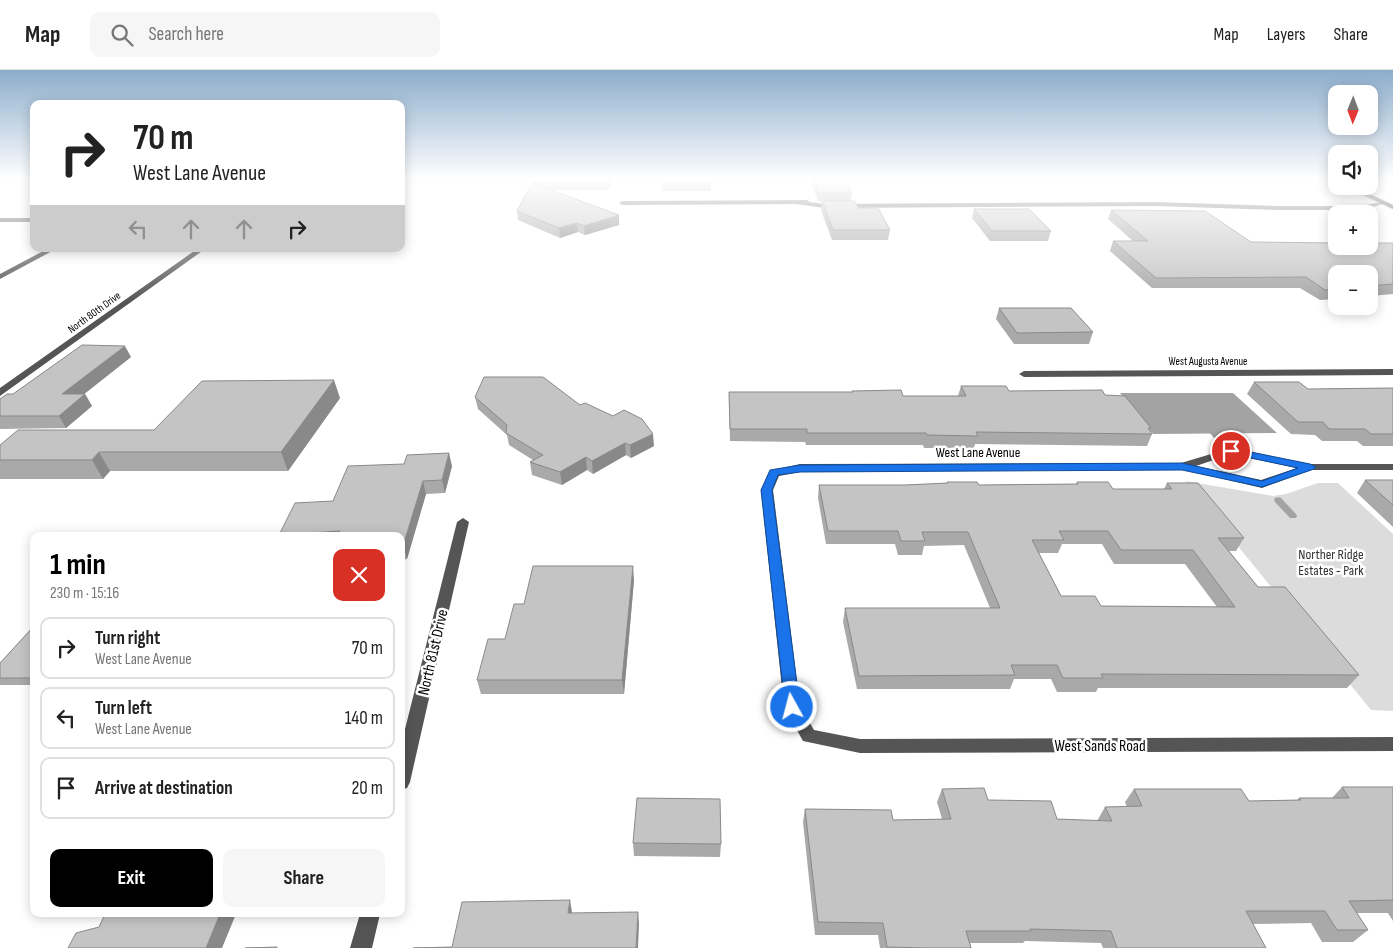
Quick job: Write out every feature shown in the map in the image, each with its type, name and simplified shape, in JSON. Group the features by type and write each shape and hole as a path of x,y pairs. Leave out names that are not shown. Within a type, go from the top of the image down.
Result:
{"street":[{"path":"0,220 30,220"},
{"path":"0,278 47,252"},
{"name":"North 80th Drive","path":"0,393 197,252"},
{"name":"West Augusta Avenue","path":"1024,374 1393,372"},
{"name":"West Lane Avenue","path":"1182,466 1231,451 1310,467 1393,467"},
{"name":"West Lane Avenue","path":"809,736 792,707 767,490 774,473 800,468 1182,466 1262,484 1310,467"},
{"name":"North 81st Drive","path":"405,765 464,522"},
{"name":"West Sands Road","path":"809,736 860,746 1393,744"},
{"path":"361,948 369,917"}],"green space":[{"name":"Norther Ridge Estates - Park","path":"1185,481 1273,496 1286,494 1318,483 1338,483 1393,534 1393,711 1371,710"}],"shaded area":[{"path":"1120,393 1233,393 1277,433 1153,434"}],"building":[{"path":"539,220 603,220 584,226 577,223 559,228"},
{"path":"829,220 885,220 890,230 833,230"},
{"path":"983,220 1040,220 1051,231 992,231"},
{"path":"1123,220 1218,220 1251,242 1328,243 1328,255 1378,255 1378,243 1393,243 1393,284 1378,285 1378,265 1328,265 1328,290 1325,290 1306,277 1156,278 1113,241 1148,241"},
{"path":"999,308 1071,308 1093,332 1017,333"},
{"path":"82,345 125,346 62,394 85,394 59,416 0,416 0,399 7,394 13,394"},
{"path":"484,377 543,377 580,405 585,403 613,416 624,410 642,419 653,434 630,445 625,443 592,461 586,457 560,472 530,462 543,455 506,433 507,425 475,397"},
{"path":"334,380 281,452 99,452 92,460 0,460 0,445 18,430 154,430 202,381"},
{"path":"1254,382 1299,382 1308,389 1393,388 1393,434 1371,434 1365,429 1329,429 1323,422 1298,422"},
{"path":"961,386 1006,386 1009,391 1102,390 1105,395 1125,396 1151,428 1148,428 1152,434 976,432 978,436 927,435 926,433 807,433 807,429 730,429 729,392 901,390 903,396 966,396"},
{"path":"449,453 442,480 423,481 405,540 405,532 280,532 295,503 333,501 348,466 404,464 407,455"},
{"path":"1365,480 1393,480 1393,505"},
{"path":"977,482 979,485 1108,482 1113,489 1172,489 1167,483 1198,483 1244,538 1218,538 1258,587 1285,587 1359,675 1101,674 1103,678 1063,678 1057,665 1011,665 1015,675 859,676 845,608 1000,608 968,532 922,532 925,541 901,541 898,531 828,531 819,485","holes":["1059,531 1108,531 1121,550 1193,550 1235,607 1101,606 1095,596 1061,596 1032,540 1064,540"]},
{"path":"533,566 633,566 622,680 477,680 488,639 505,639 514,604 524,604"},
{"path":"30,630 30,678 0,678 0,663"},
{"path":"1342,787 1393,787 1393,900 1349,901 1368,930 1337,930 1325,911 1246,911 1266,948 1117,948 1111,931 1030,929 1031,931 966,931 971,948 928,948 887,947 883,923 818,922 805,809 891,810 893,820 951,819 942,789 984,788 988,800 1051,801 1057,819 1112,821 1105,807 1142,806 1134,789 1241,789 1249,801 1349,798"},
{"path":"637,798 720,799 721,844 633,843"},
{"path":"570,900 568,913 638,912 636,948 413,948 452,947 462,902"},
{"path":"104,917 219,917 206,948 68,948 76,933 99,927"},
{"path":"277,947 277,948 245,948"}],"waterway":[{"path":"1207,425 1221,440"},
{"path":"1278,500 1293,516"}],"route":[{"path":"792,707 767,490 774,473 800,468 1182,466 1262,484 1310,467 1231,451"}]}
